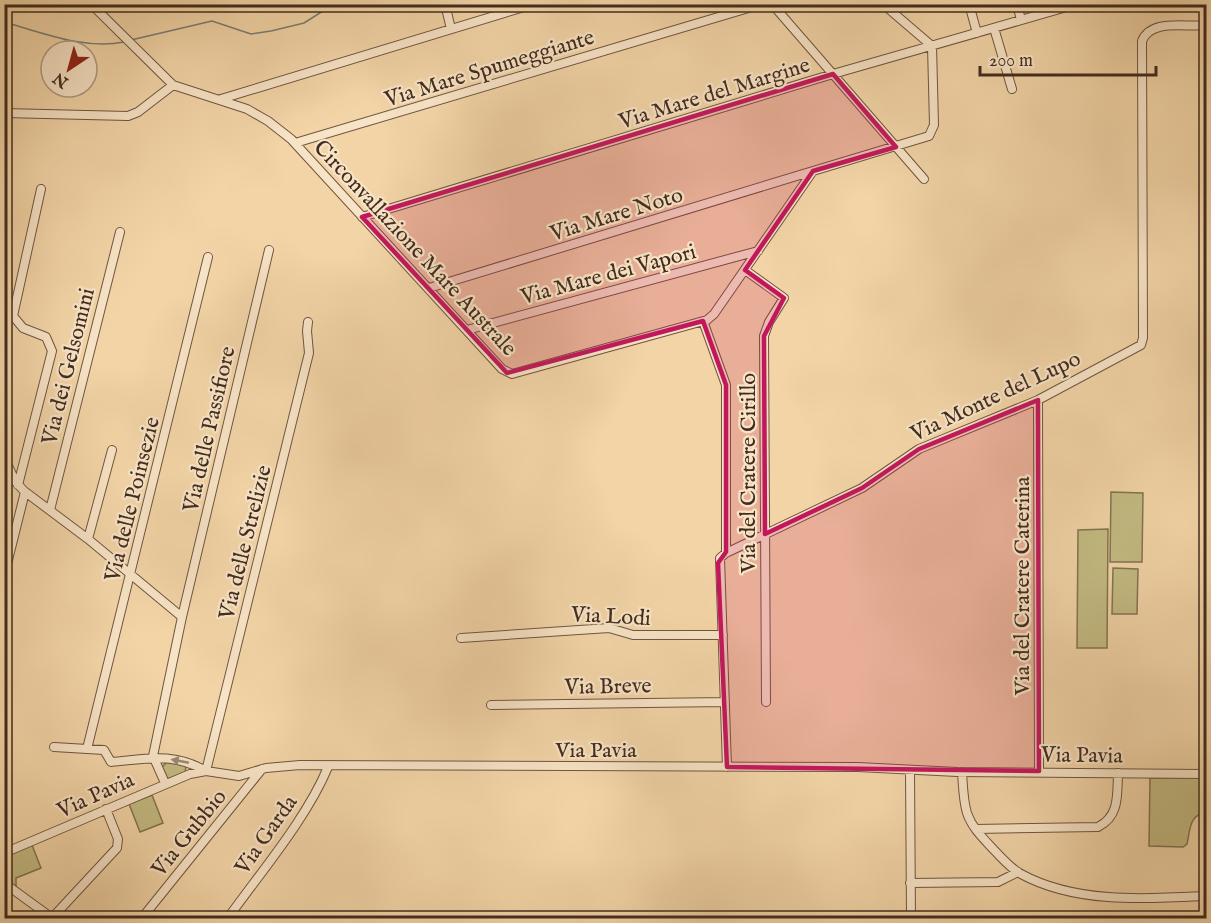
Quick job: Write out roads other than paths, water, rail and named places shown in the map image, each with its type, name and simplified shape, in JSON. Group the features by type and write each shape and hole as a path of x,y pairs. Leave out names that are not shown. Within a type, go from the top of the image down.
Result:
{"street":[{"path":"4,113 128,116 138,112 173,85 92,4"},
{"path":"444,4 451,29"},
{"path":"498,4 501,14"},
{"path":"221,99 534,4"},
{"name":"Via Mare Spumeggiante","path":"295,143 762,4"},
{"path":"772,4 924,179"},
{"path":"813,171 927,137 934,128 932,46 883,4"},
{"path":"969,4 977,33"},
{"path":"1017,4 1021,20"},
{"name":"Via Mare del Margine","path":"362,217 833,74 1077,4"},
{"name":"Via Monte del Lupo","path":"726,553 862,488 919,449 1038,400 1141,345 1143,338 1142,44 1146,33 1156,27 1206,25"},
{"path":"994,28 1012,89"},
{"name":"Circonvallazione Mare Australe","path":"173,85 221,99 264,118 295,143 502,369 512,374 703,321 713,315 813,171"},
{"name":"Via Mare Noto","path":"429,288 813,171"},
{"path":"18,485 52,349 46,337 23,328 13,316 41,189"},
{"name":"Via dei Gelsomini","path":"50,510 120,232"},
{"name":"Via delle Passifiore","path":"153,756 182,617 269,250"},
{"name":"Via Mare dei Vapori","path":"467,330 758,251"},
{"name":"Via delle Poinsezie","path":"87,749 132,574 208,257"},
{"name":"Via del Cratere Cirillo","path":"745,270 784,298 769,322 764,336 766,702"},
{"path":"703,321 726,385 726,553 718,563 723,635 727,767"},
{"name":"Via delle Strelizie","path":"206,771 309,353 306,331 308,322"},
{"name":"Via del Cratere Caterina","path":"1038,400 1039,771"},
{"path":"88,539 112,450"},
{"path":"4,457 18,485 25,492 132,574 182,617"},
{"path":"4,576 25,492"},
{"name":"Via Lodi","path":"461,638 609,628 634,635 723,635"},
{"name":"Via Breve","path":"491,705 725,702"},
{"path":"54,747 105,750 111,762 153,756 187,762 206,771"},
{"path":"153,756 165,783"},
{"name":"Via Pavia","path":"4,853 165,783 206,771 236,777 263,768 300,765 328,767 858,767 962,772 1206,774"},
{"name":"Via Garda","path":"228,918 312,798 328,767"},
{"name":"Via Gubbio","path":"142,918 263,768"},
{"path":"910,770 911,918"},
{"path":"962,772 966,809 976,829 1018,872 1059,888 1108,897 1145,899 1206,896"},
{"path":"976,829 1098,827 1108,821 1115,811 1118,773"},
{"path":"4,883 52,918 117,848 118,839 106,809"},
{"path":"910,883 998,882 1018,872"}],"waterway":[{"path":"131,40 212,21 251,34 271,31 304,23 334,4"},
{"path":"4,22 79,42 94,44 124,42"}]}
